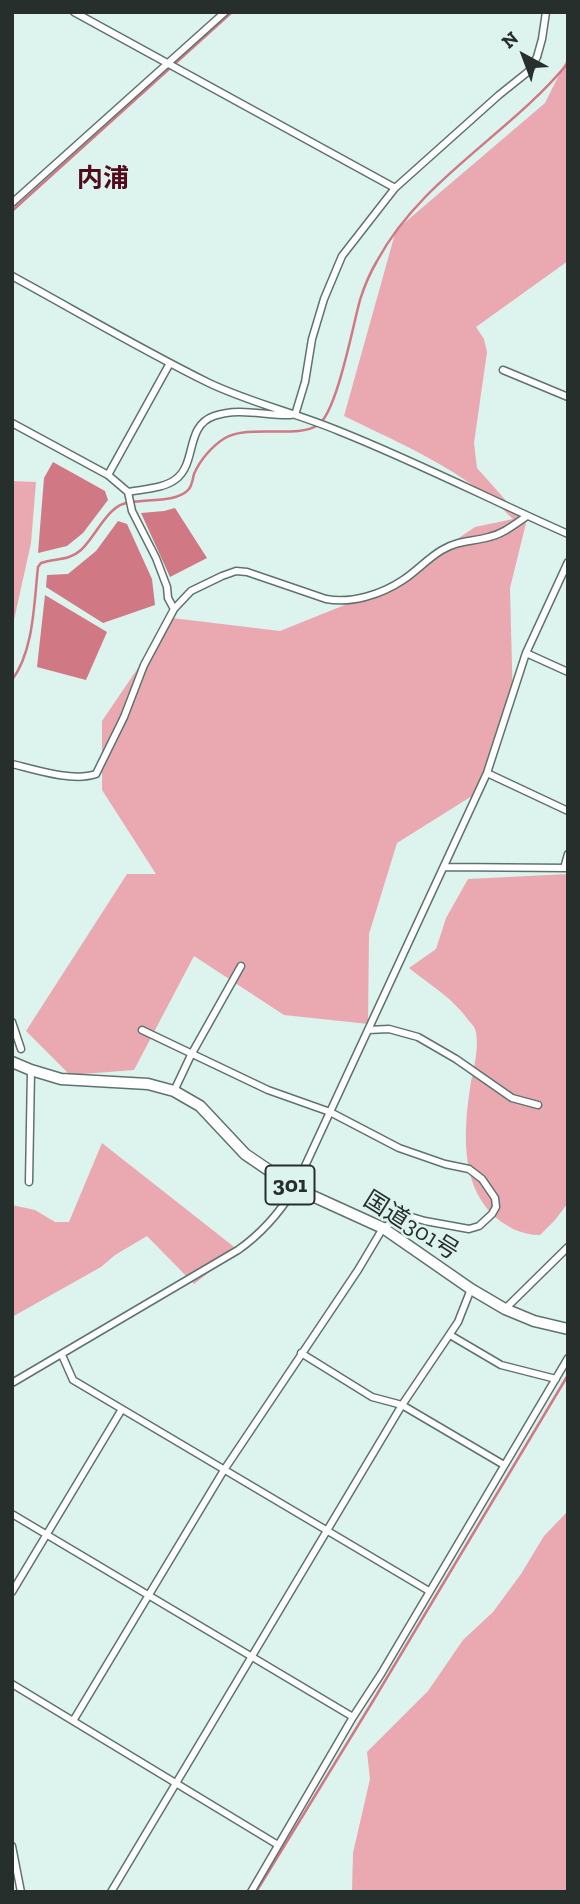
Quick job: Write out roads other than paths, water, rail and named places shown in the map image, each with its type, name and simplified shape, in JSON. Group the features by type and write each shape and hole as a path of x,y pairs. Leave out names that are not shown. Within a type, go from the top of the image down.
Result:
{"highway":[{"name":"国道301号","path":"12,1062 61,1079 148,1084 174,1091 200,1106 245,1154 295,1188 383,1228 471,1289 505,1309 534,1321 568,1329"}],"street":[{"path":"74,12 395,188"},
{"path":"12,203 225,12"},
{"path":"295,415 305,383 312,339 342,256 395,188 529,71 537,57 546,12"},
{"path":"12,275 211,384 250,401 339,430 568,534"},
{"path":"108,475 170,363"},
{"path":"503,370 568,397"},
{"path":"128,492 157,486 178,477 198,426 209,418 241,411 295,415"},
{"path":"12,423 108,475 128,492 132,511 156,558 174,609"},
{"path":"12,764 81,777 96,774 124,717 144,665 174,609 191,591 222,576 236,571 247,572 326,599 354,600 375,594 401,581 443,550 466,540 490,537 527,516"},
{"path":"304,1166 487,773 526,653 568,562"},
{"path":"526,653 568,673"},
{"path":"487,773 568,811"},
{"path":"444,867 566,868 568,854"},
{"path":"174,1091 241,966"},
{"path":"12,1022 21,1049"},
{"path":"368,1030 389,1029 418,1037 456,1059 512,1098 538,1105"},
{"path":"73,1721 223,1470 358,1270 383,1228 405,1215 469,1229 479,1226 496,1207 495,1198 482,1179 468,1169 399,1148 330,1112 268,1090 142,1030"},
{"path":"29,1182 31,1070"},
{"path":"12,1383 254,1239 295,1188"},
{"path":"505,1309 568,1247"},
{"path":"111,1892 402,1405 458,1322 471,1289"},
{"path":"450,1335 501,1365 556,1379"},
{"path":"301,1353 372,1397 402,1405 504,1465"},
{"path":"62,1355 73,1380 429,1591"},
{"path":"251,1892 568,1359"},
{"path":"12,1592 122,1409"},
{"path":"12,1514 353,1717"},
{"path":"12,1684 278,1845"},
{"path":"12,1846 21,1892"}],"waterway":[{"path":"12,211 232,12"},
{"path":"12,680 29,641 38,567 41,563 76,554 106,518 123,504 167,499 183,494 190,487 203,459 225,438 247,432 298,431 318,425 332,404 365,285 395,232 441,181 545,89 568,63"},
{"path":"256,1892 568,1375"}],"district":[{"name":"内浦","path":"103,180"}]}
